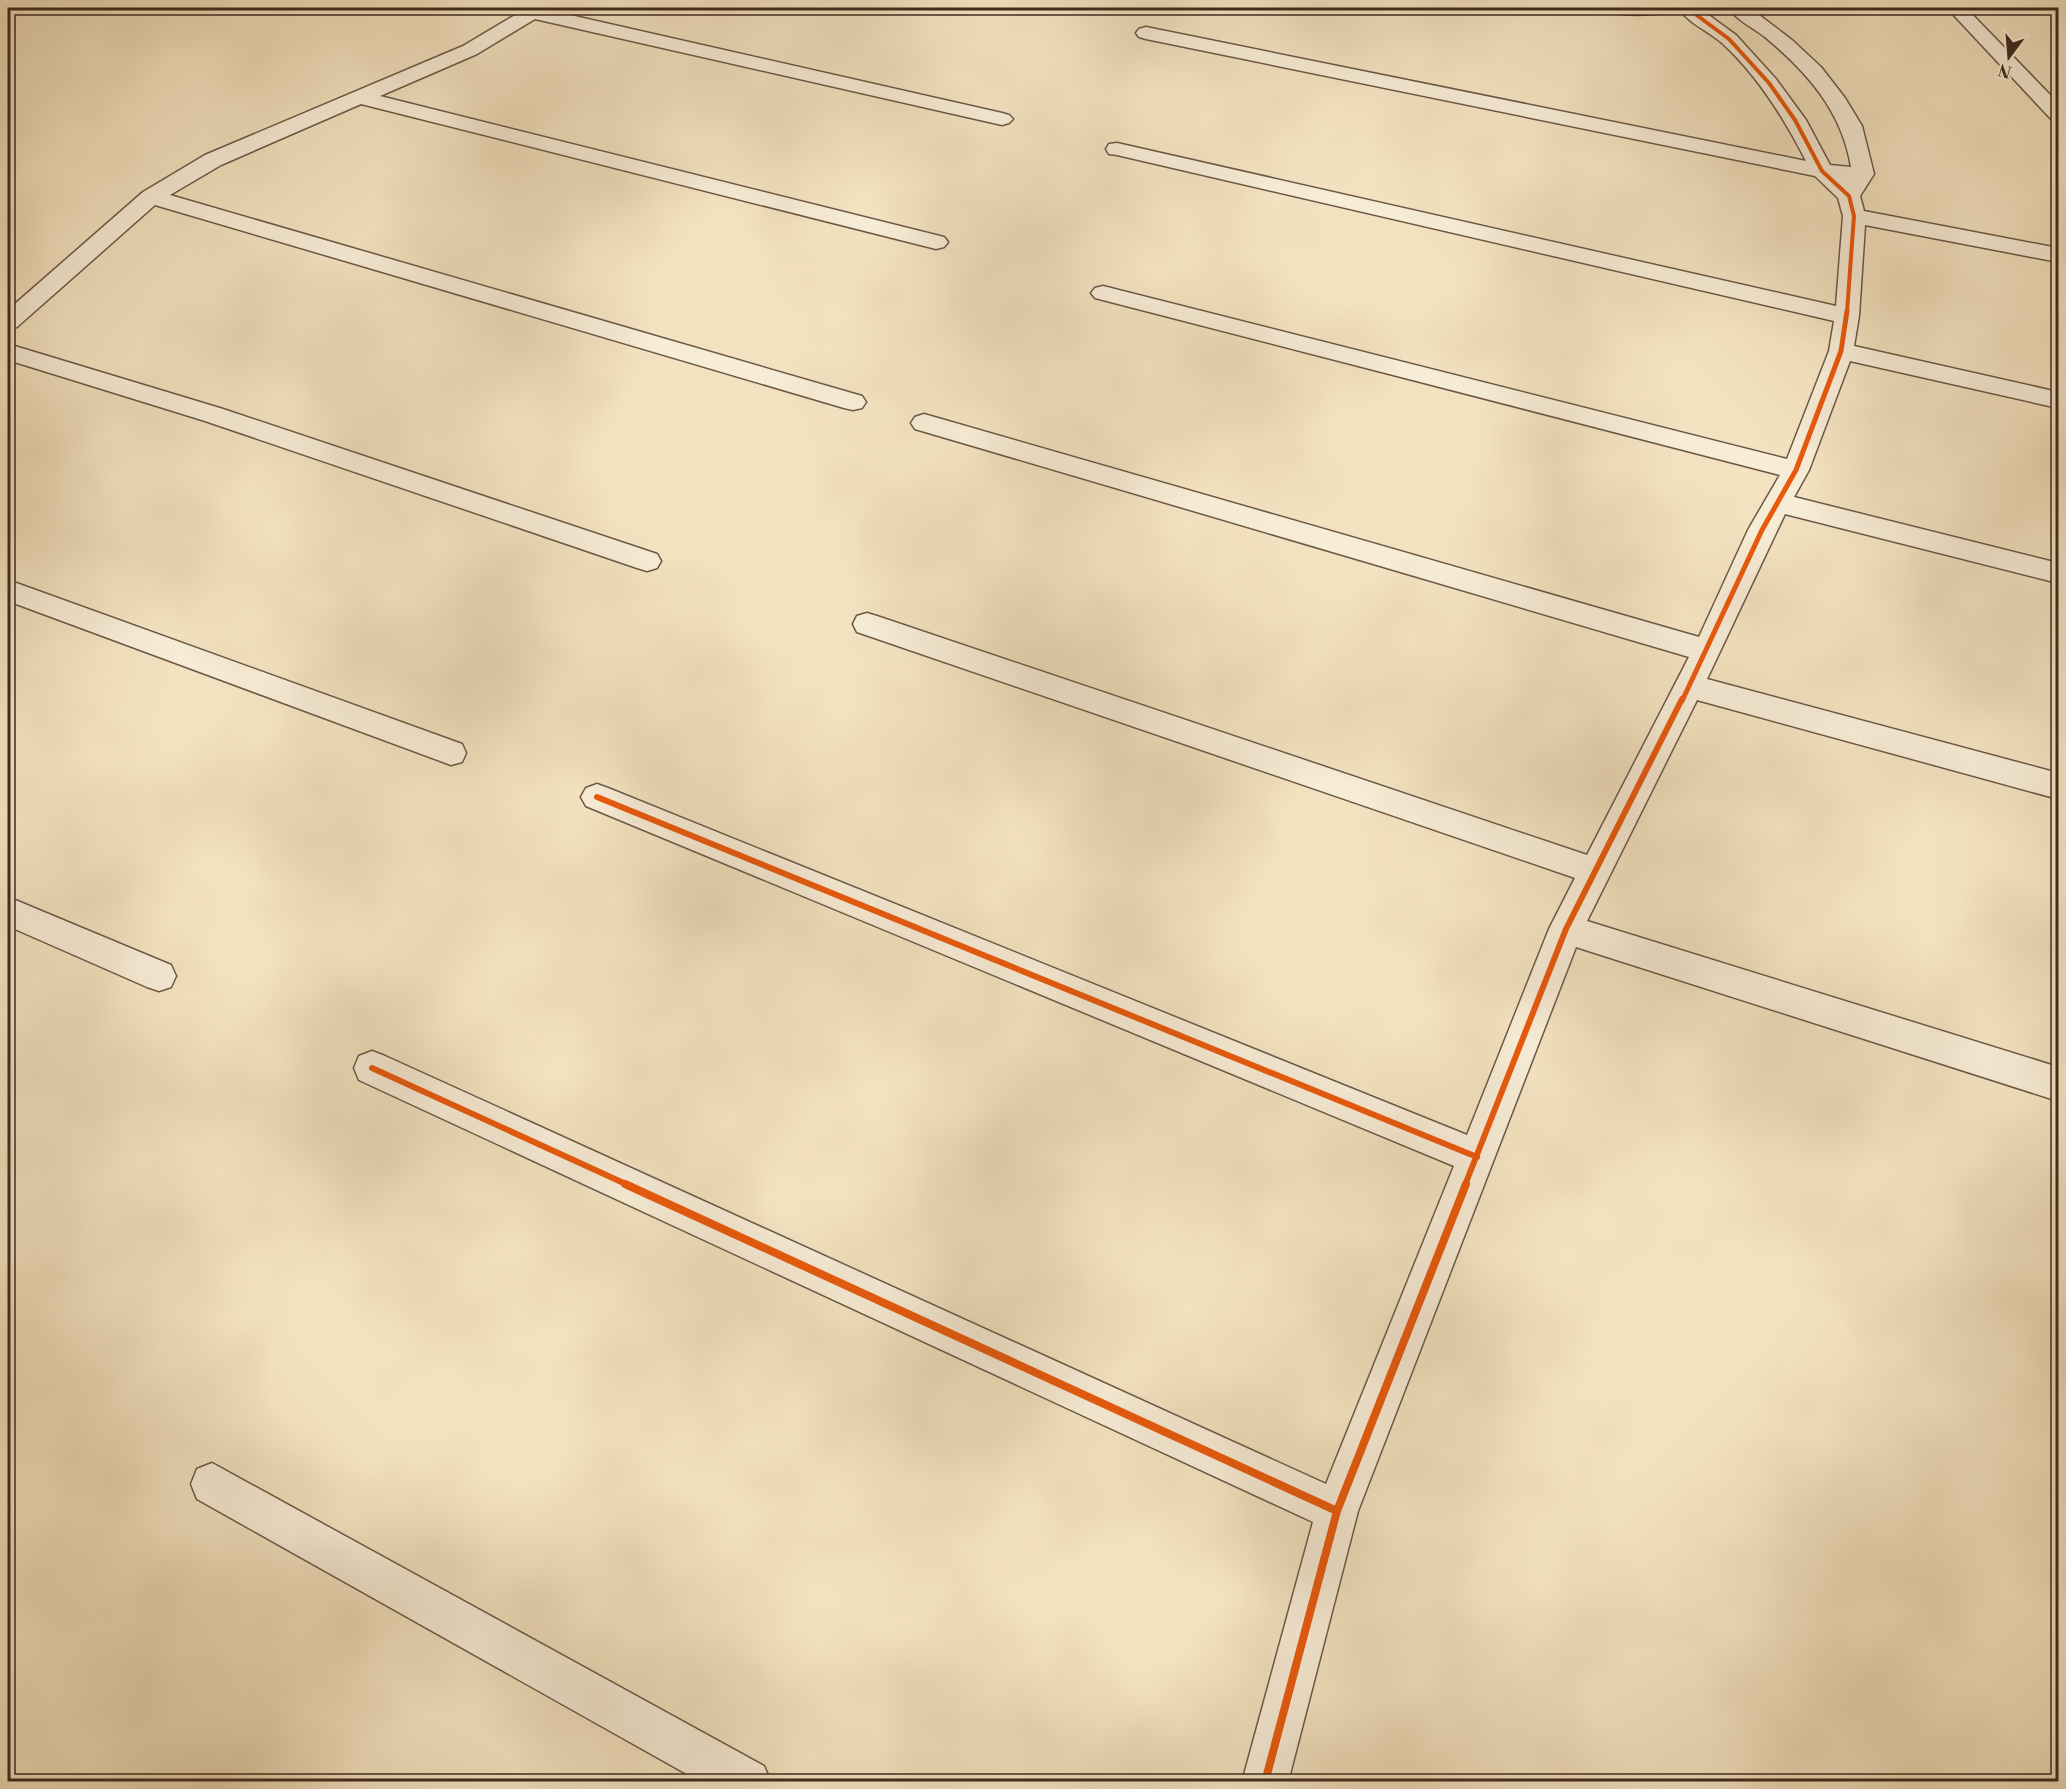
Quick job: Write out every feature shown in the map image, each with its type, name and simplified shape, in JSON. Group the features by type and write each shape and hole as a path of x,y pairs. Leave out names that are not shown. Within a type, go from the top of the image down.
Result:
{"street":[{"path":"1608,8 1668,8"},
{"path":"1687,8 1729,39 1769,83 1795,120 1822,171"},
{"path":"1265,1782 1337,1511 1566,929 1707,651 1762,530 1796,470 1841,351 1847,316 1858,148 1848,120 1817,76 1776,35 1738,8"},
{"path":"1956,8 2058,115"},
{"path":"8,322 151,196 213,160 470,50 537,10 1002,119"},
{"path":"1146,33 1822,171 1856,195 2058,255"},
{"path":"362,98 936,242"},
{"path":"1117,149 1847,316"},
{"path":"151,196 853,402"},
{"path":"1103,293 1796,470"},
{"path":"1841,351 2058,400"},
{"path":"8,352 214,415 647,561"},
{"path":"924,423 1707,651"},
{"path":"1778,503 2058,573"},
{"path":"8,590 451,753"},
{"path":"867,624 1594,871"},
{"path":"1689,686 2058,786"},
{"path":"597,797 1477,1157"},
{"path":"8,911 159,976"},
{"path":"1566,929 2058,1084"},
{"path":"372,1068 1337,1511"},
{"path":"212,1484 748,1782"}],"cycle path":[{"path":"1265,1782 1337,1511 1566,929 1707,651 1762,530 1796,470 1841,351 1847,316 1854,216 1849,196 1822,171 1795,120 1769,83 1729,39 1687,8"},
{"path":"597,797 1477,1157"},
{"path":"372,1068 1337,1511"}]}
